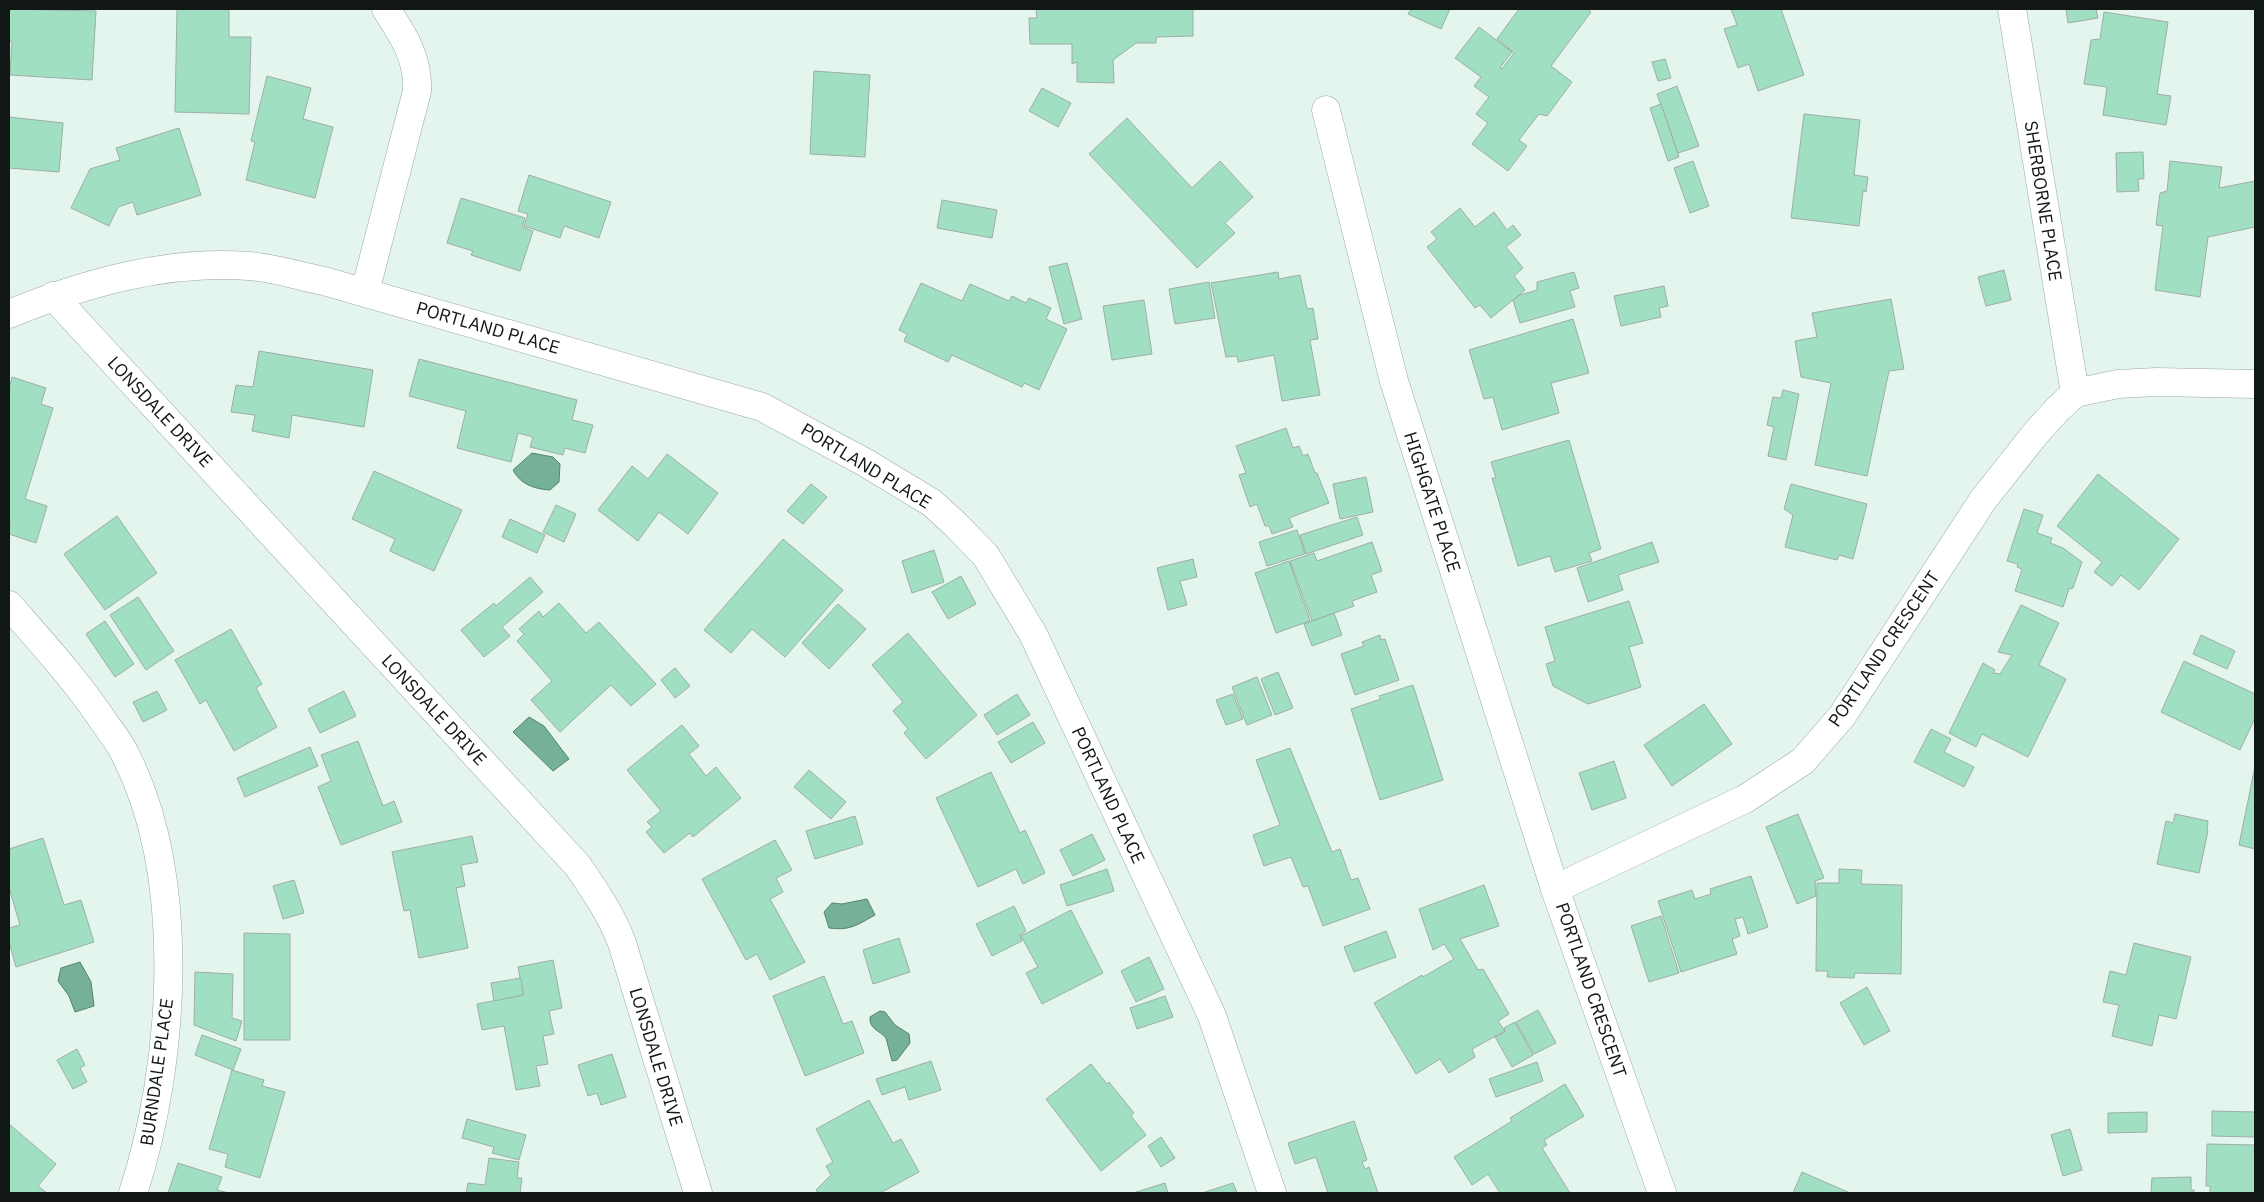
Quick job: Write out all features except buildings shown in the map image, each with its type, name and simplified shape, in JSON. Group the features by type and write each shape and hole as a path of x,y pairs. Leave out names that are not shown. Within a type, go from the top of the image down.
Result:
{"street":[{"path":"365,292 417,91 418,76 408,45 386,9"},
{"name":"SHERBORNE PLACE","path":"2012,9 2075,394"},
{"name":"HIGHGATE PLACE","path":"1326,110 1394,381 1555,889"},
{"name":"PORTLAND PLACE","path":"9,314 53,296 123,275 188,266 250,266 324,280 762,407 866,463 932,503 986,556 1033,634 1212,1016 1272,1193"},
{"name":"LONSDALE DRIVE","path":"53,296 564,851 592,885 614,920 622,943 694,1190"},
{"name":"PORTLAND CRESCENT","path":"1662,1193 1555,889 1745,799 1803,761 1842,716 1983,500 2036,432 2056,410 2075,394 2118,384 2157,382 2255,384"},
{"name":"BURNDALE PLACE","path":"9,605 94,706 125,752 150,814 162,884 169,989 158,1091 145,1155 133,1193"}],"shaded area":[{"path":"532,453 553,457 560,464 559,482 550,490 528,485 519,479 513,470"},
{"path":"529,717 544,726 569,759 553,771 513,732"},
{"path":"867,899 875,915 848,928 829,928 824,912 832,903 842,904"},
{"path":"80,962 91,982 94,1006 75,1012 69,996 58,981 61,968"},
{"path":"880,1011 885,1012 895,1025 909,1034 910,1043 897,1060 892,1061 886,1038 871,1024 870,1017"}]}
